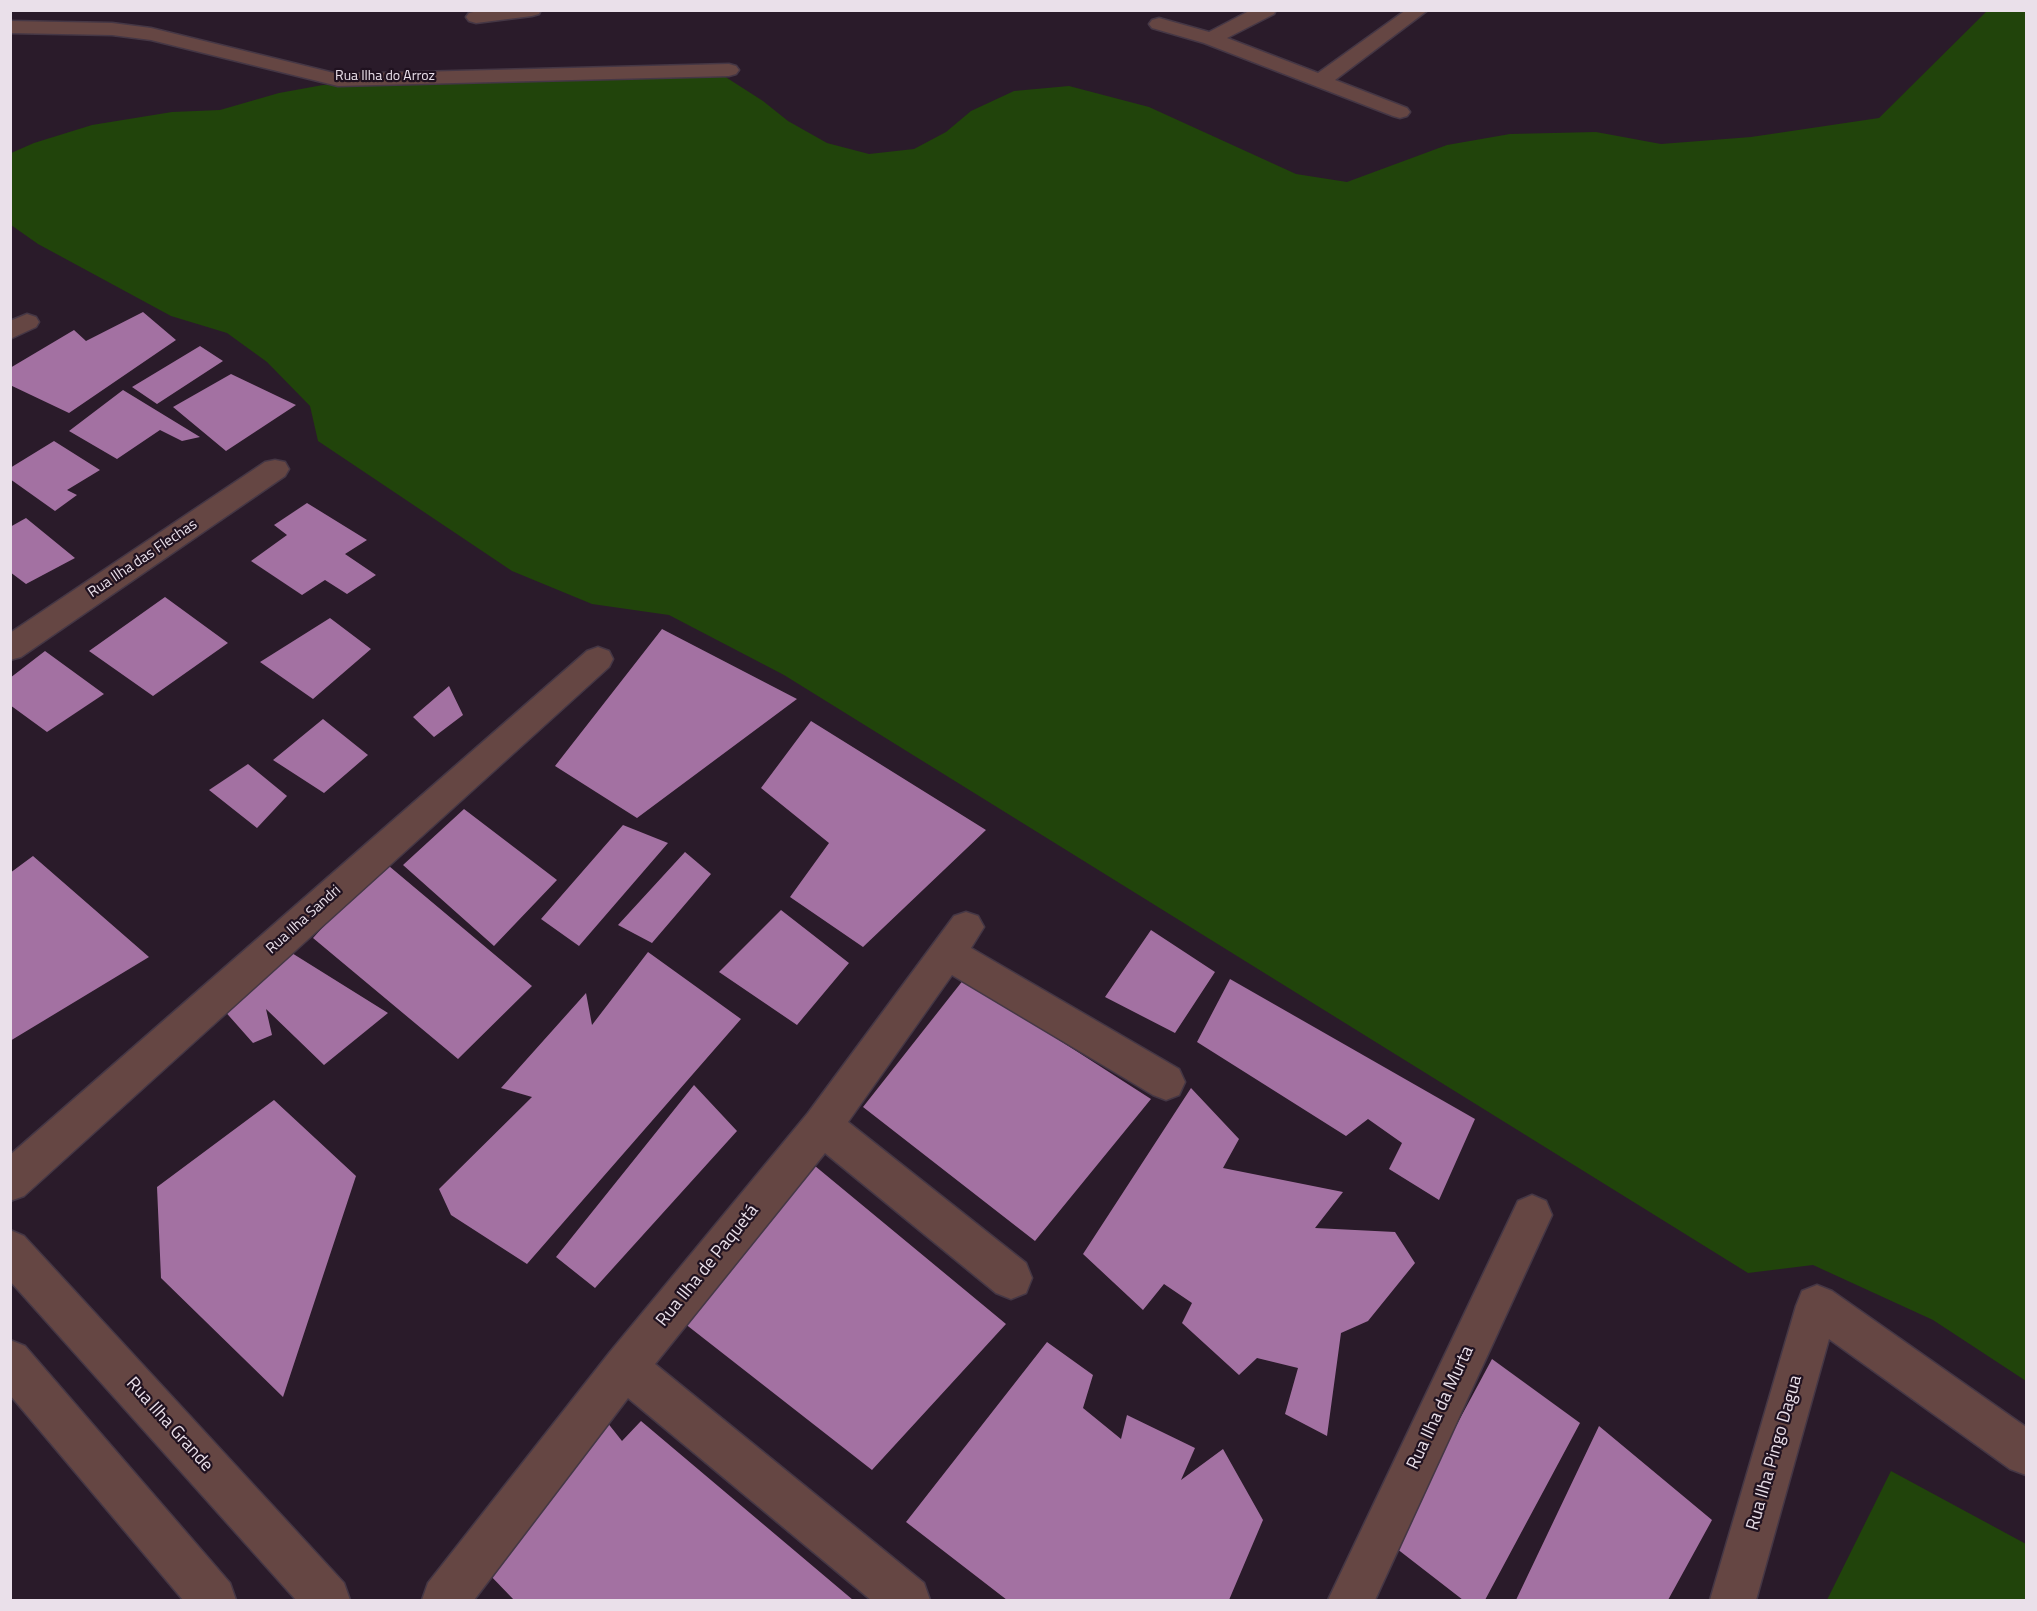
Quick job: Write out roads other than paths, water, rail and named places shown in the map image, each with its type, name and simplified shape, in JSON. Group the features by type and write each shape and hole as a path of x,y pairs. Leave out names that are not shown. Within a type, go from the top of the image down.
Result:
{"street":[{"path":"476,17 532,10"},
{"path":"1211,39 1267,10"},
{"path":"1320,81 1419,10"},
{"path":"1159,24 1211,39 1400,112"},
{"name":"Rua Ilha do Arroz","path":"10,27 112,29 151,34 338,80 729,70"},
{"name":"Rua Ilha das Flechas","path":"10,649 275,469"},
{"name":"Rua Ilha Sandri","path":"10,1182 598,659"},
{"name":"Rua Ilha de Paquetá","path":"445,1600 626,1367 822,1126 956,940 1166,1082"},
{"path":"822,1126 1011,1278"},
{"name":"Rua Ilha da Murta","path":"1351,1600 1532,1215"},
{"name":"Rua Ilha Grande","path":"10,1250 327,1600"},
{"name":"Rua Ilha Pingo Dagua","path":"1733,1600 1816,1306 2026,1453"},
{"path":"10,1361 213,1600"},
{"path":"626,1367 907,1600"}]}
